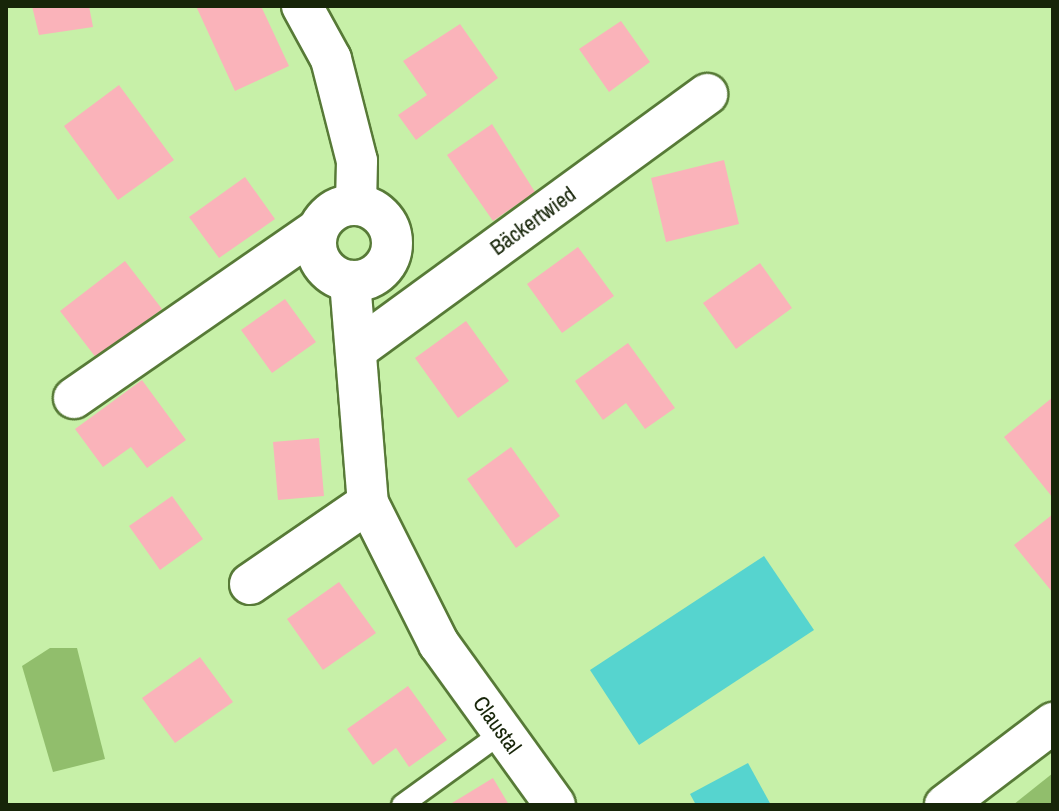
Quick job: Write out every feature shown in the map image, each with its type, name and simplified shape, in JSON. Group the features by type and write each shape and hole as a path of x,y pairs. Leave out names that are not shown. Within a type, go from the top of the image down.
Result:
{"street":[{"path":"302,6 331,59 357,161 356,205"},
{"name":"Bäckertwied","path":"359,348 707,94"},
{"path":"74,398 314,232 335,209 356,205 379,217 392,250 383,271 350,281 327,268 314,232"},
{"path":"250,584 368,503 359,348 350,281"},
{"name":"Claustal","path":"368,503 439,644 555,805"},
{"path":"945,805 1053,723"}],"lane":[{"path":"402,805 503,732"}],"green space":[{"path":"50,648 77,648 105,759 53,772 22,666"},
{"path":"1053,773 1053,803 1013,805"}],"water":[{"path":"764,556 814,630 639,745 590,670"},
{"path":"748,763 771,805 696,805 690,794"}],"building":[{"path":"32,6 89,6 93,27 39,35"},
{"path":"196,6 261,6 289,66 235,91"},
{"path":"621,21 650,62 609,92 579,49"},
{"path":"460,24 498,78 416,140 398,115 427,95 403,61"},
{"path":"119,85 174,160 118,200 64,126"},
{"path":"492,124 535,192 493,221 447,155"},
{"path":"724,160 739,224 666,242 651,178"},
{"path":"245,177 275,219 219,258 189,217"},
{"path":"578,247 614,296 562,333 527,284"},
{"path":"125,261 162,309 97,359 60,311"},
{"path":"760,263 792,308 736,349 703,303"},
{"path":"285,299 316,342 272,373 241,330"},
{"path":"466,321 509,381 458,418 415,358"},
{"path":"628,343 675,408 645,429 626,403 603,420 575,381"},
{"path":"142,380 186,440 147,468 131,447 103,467 75,429"},
{"path":"1053,397 1053,498 1004,437"},
{"path":"319,438 324,496 278,500 273,442"},
{"path":"511,447 560,516 516,548 467,479"},
{"path":"172,496 203,539 160,570 129,526"},
{"path":"1053,514 1053,593 1014,545"},
{"path":"339,582 376,633 323,670 287,619"},
{"path":"200,657 233,702 175,743 142,698"},
{"path":"408,686 447,740 409,767 396,748 373,765 347,729"},
{"path":"493,778 509,805 452,803"}]}
